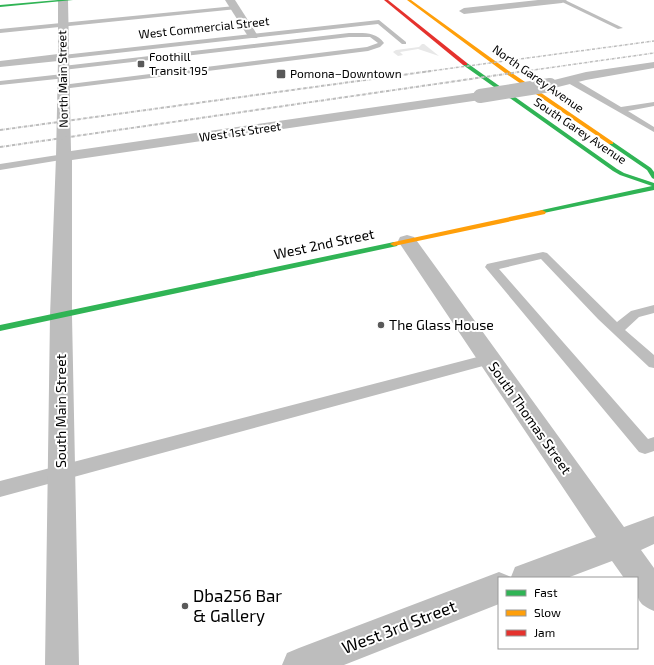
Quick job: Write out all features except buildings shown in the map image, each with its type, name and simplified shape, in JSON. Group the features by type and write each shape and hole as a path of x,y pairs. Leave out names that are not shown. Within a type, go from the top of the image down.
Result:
{"main road":[{"path":"0,6 66,0"},
{"name":"South Garey Avenue","path":"386,0 451,54 615,170 622,174 654,185"},
{"name":"North Garey Avenue","path":"409,0 432,15 468,44 523,83 649,169 654,177"},
{"name":"West 2nd Street","path":"0,328 654,188"}],"street":[{"name":"North Main Street","path":"64,157 63,25 66,0"},
{"path":"464,11 561,0"},
{"path":"232,4 253,36"},
{"name":"West Commercial Street","path":"0,64 63,72"},
{"name":"West 1st Street","path":"64,157 480,96 550,85 571,81 586,76 654,65"},
{"name":"South Main Street","path":"62,665 61,316 64,157"},
{"name":"South Thomas Street","path":"407,241 654,595"},
{"path":"529,577 654,530"},
{"name":"West 3rd Street","path":"299,665 498,588"}],"lane":[{"path":"561,0 620,28"},
{"path":"0,32 232,4"},
{"name":"West Commercial Street","path":"63,72 253,36 379,22 404,43"},
{"path":"0,83 63,72 349,35 369,35 376,37 381,43 378,46 368,49 63,72"},
{"path":"571,81 654,130"},
{"path":"620,110 651,105"},
{"name":"West 1st Street","path":"0,167 64,157"},
{"path":"654,362 617,330 543,255 492,267 645,447 654,444"},
{"path":"617,330 635,314 654,309"},
{"path":"0,489 489,360"}],"shaded area":[{"path":"422,44 439,56 418,49 400,52 403,55 398,56 393,52 396,50 419,47"}],"railway":[{"path":"423,72 654,41"},
{"path":"522,72 654,53"},
{"path":"0,130 431,71"},
{"path":"0,147 522,72"}],"traffic: fast":[{"path":"0,6 71,0"},
{"path":"465,64 615,170 622,174 654,185"},
{"path":"611,143 649,169 654,177"},
{"path":"542,212 654,188"},
{"path":"0,328 394,244"}],"traffic: slow":[{"path":"409,0 507,72 611,143"},
{"path":"394,244 542,212"}],"traffic: jam":[{"path":"386,0 465,64"}],"place":[{"name":"Foothill Transit 195","path":"141,64"},
{"name":"Pomona–Downtown","path":"281,74"},
{"name":"The Glass House","path":"381,325"},
{"name":"Dba256 Bar & Gallery","path":"185,606"}]}
